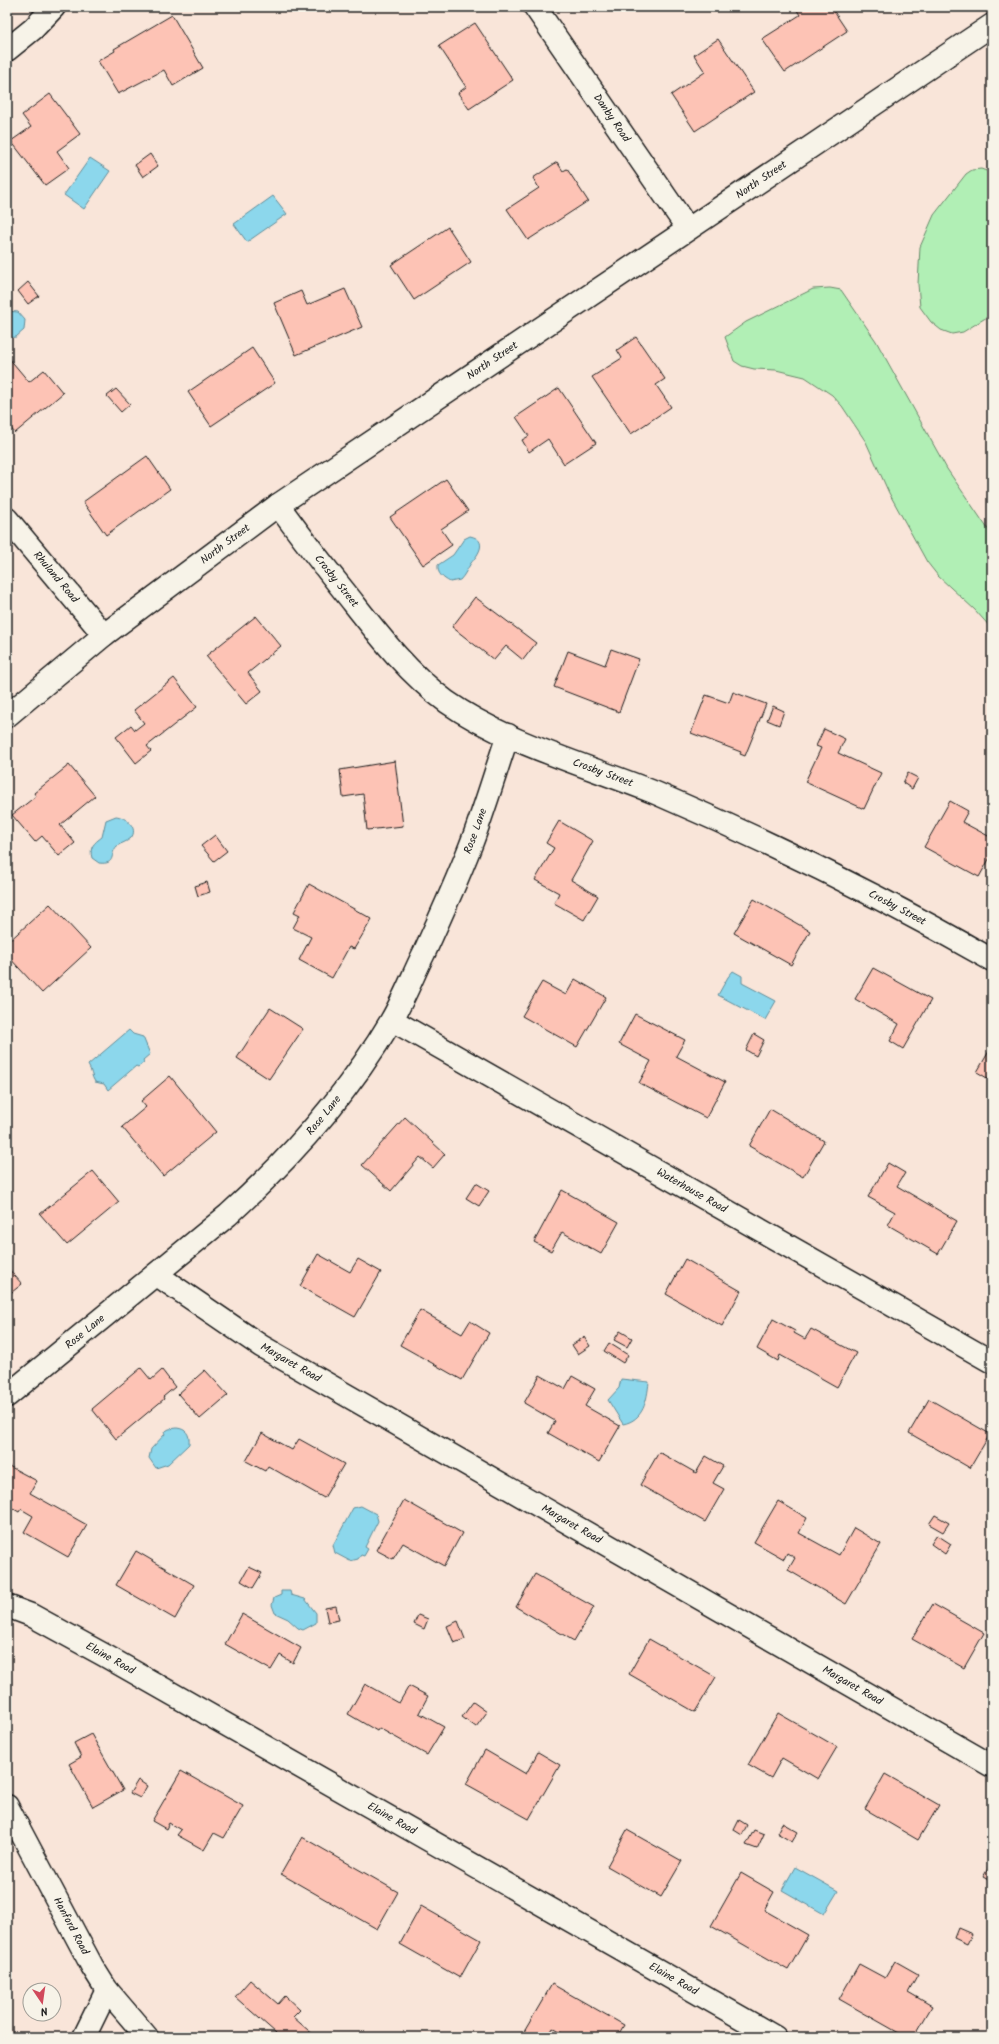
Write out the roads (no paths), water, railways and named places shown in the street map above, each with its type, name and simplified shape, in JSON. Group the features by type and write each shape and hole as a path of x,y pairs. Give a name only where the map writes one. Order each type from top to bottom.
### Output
{"street":[{"path":"7,50 33,29 54,7"},
{"name":"Danby Road","path":"535,7 688,229"},
{"name":"North Street","path":"7,716 104,635 278,505 992,25"},
{"name":"Crosby Street","path":"278,505 405,666 449,703 508,735 629,782 801,858 936,928 992,960"},
{"name":"Rhuland Road","path":"7,519 104,635"},
{"name":"Rose Lane","path":"7,1396 157,1275 234,1210 263,1184 322,1119 367,1058 392,1020 452,892 470,846 508,735"},
{"name":"Waterhouse Road","path":"392,1020 992,1362"},
{"name":"Margaret Road","path":"157,1275 261,1346 992,1766"},
{"name":"Elaine Road","path":"7,1606 31,1615 104,1655 775,2037"},
{"name":"Hanford Road","path":"7,1806 78,1943 108,1990 147,2037"},
{"path":"84,2037 108,1990"}],"water":[{"path":"90,158 110,171 84,209 64,195"},
{"path":"273,196 287,214 247,242 234,224"},
{"path":"7,311 18,312 25,320 24,330 16,337 7,338"},
{"path":"470,536 476,538 481,544 479,552 460,580 450,582 440,573 438,565 453,555 464,539"},
{"path":"116,816 124,818 130,824 133,834 131,838 117,846 110,861 99,863 92,858 92,848 102,837 106,820"},
{"path":"733,971 742,976 742,983 776,1001 765,1020 718,995"},
{"path":"129,1030 133,1034 143,1037 150,1054 143,1060 144,1062 138,1067 136,1066 108,1090 104,1084 95,1082 88,1065"},
{"path":"621,1379 649,1382 647,1396 640,1414 630,1422 623,1424 608,1400 619,1388"},
{"path":"177,1428 187,1433 189,1437 189,1444 168,1464 156,1468 149,1458 151,1449 165,1434 164,1432 169,1429"},
{"path":"361,1506 376,1514 378,1521 365,1547 368,1549 364,1556 361,1555 358,1559 350,1561 335,1553 333,1545 353,1508"},
{"path":"281,1591 290,1591 291,1595 305,1599 316,1613 316,1623 303,1630 298,1628 288,1619 275,1613 272,1605 274,1598 281,1595"},
{"path":"795,1867 838,1891 824,1914 782,1890"}]}
